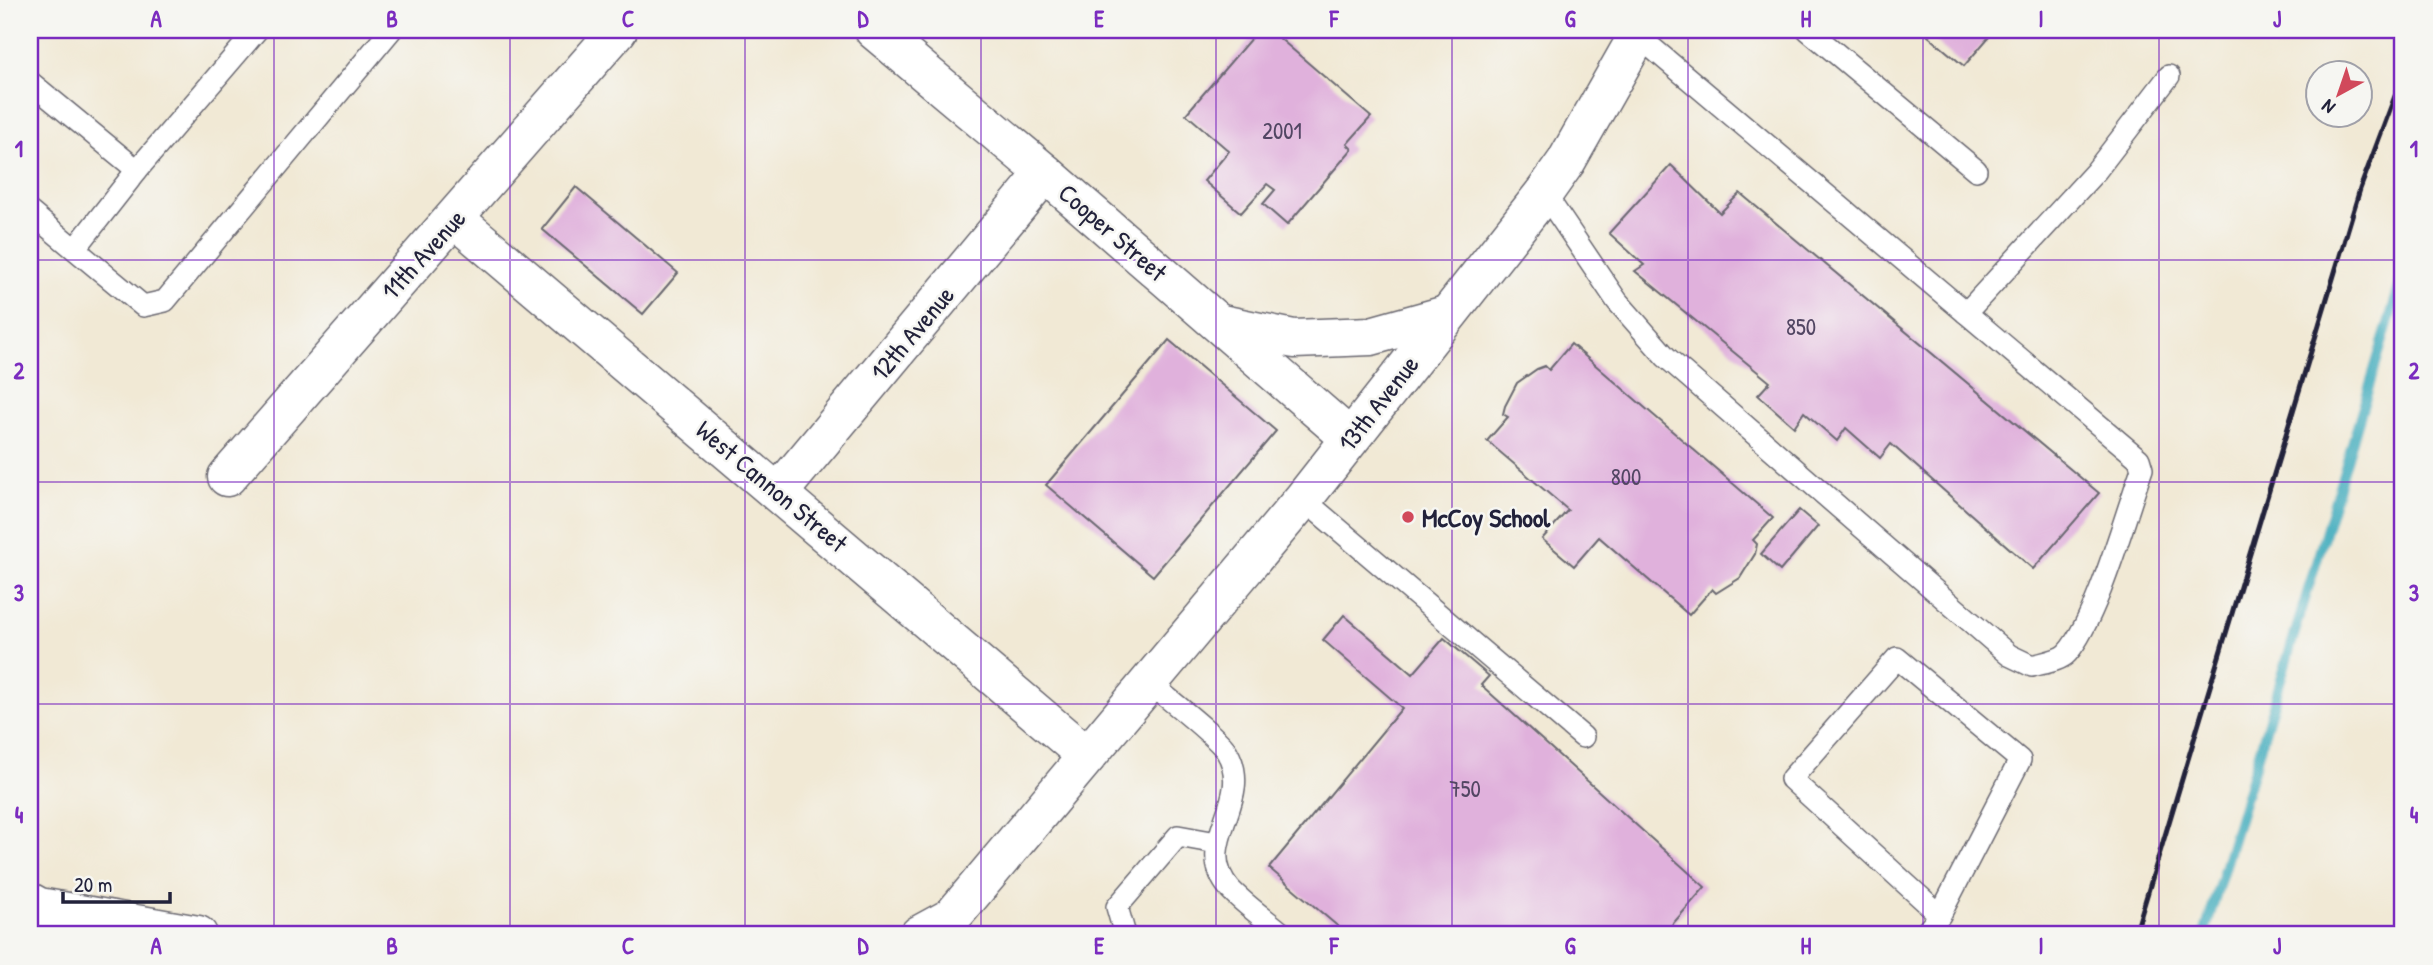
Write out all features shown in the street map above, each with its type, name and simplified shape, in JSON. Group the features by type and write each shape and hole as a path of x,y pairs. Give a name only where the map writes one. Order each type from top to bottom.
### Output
{"street":[{"name":"11th Avenue","path":"227,477 618,30"},
{"name":"Cooper Street","path":"874,30 1045,173 1350,438"},
{"name":"13th Avenue","path":"919,935 952,917 1151,684 1303,499 1544,193 1566,162 1640,33"},
{"name":"12th Avenue","path":"779,492 1045,173"},
{"name":"West Cannon Street","path":"455,219 1087,756"},
{"path":"1217,323 1294,339 1371,336 1446,315"},
{"path":"30,902 39,907 198,935"}],"lane":[{"path":"75,249 137,170 257,30"},
{"path":"30,212 143,306 165,301 391,30"},
{"path":"1808,30 1976,170"},
{"path":"1544,193 1617,301 1667,357 2009,655 2032,666 2065,656 2081,632 2142,469 2139,459 1640,33"},
{"path":"1966,313 2096,172 2169,76"},
{"path":"30,82 137,170"},
{"path":"1303,499 1583,737"},
{"path":"1924,935 1940,915 2020,760 1897,657 1791,779 1940,915"},
{"path":"1151,684 1226,750 1236,774 1236,790 1217,843 1216,862 1229,888 1284,935"},
{"path":"1125,935 1117,907 1178,836 1217,843"}],"building":[{"path":"1258,30 1270,30 1371,117 1347,144 1352,149 1287,225 1263,204 1275,190 1267,184 1241,213 1204,181 1229,151 1186,114"},
{"path":"1921,30 1995,30 1964,66"},
{"path":"1671,165 1720,213 1740,193 2099,493 2033,569 1891,444 1880,458 1846,428 1837,441 1804,412 1794,427 1758,395 1770,382 1635,271 1644,265 1609,233"},
{"path":"576,187 678,273 643,314 542,229"},
{"path":"1169,340 1276,431 1153,576 1046,485"},
{"path":"1571,344 1773,518 1753,540 1757,544 1755,554 1740,578 1716,593 1712,589 1689,615 1599,537 1574,566 1542,539 1568,510 1487,441 1508,417 1503,414 1505,406 1517,383 1537,369 1545,366 1549,370"},
{"path":"1799,510 1818,526 1780,571 1761,554"},
{"path":"1344,615 1413,674 1444,638 1489,676 1481,685 1705,887 1663,935 1348,935 1269,868 1402,708 1323,640"}],"waterway":[{"path":"2204,935 2403,274"}],"railway":[{"path":"2135,935 2360,189 2403,75"}],"place":[{"name":"McCoy School","path":"1408,517"}]}
